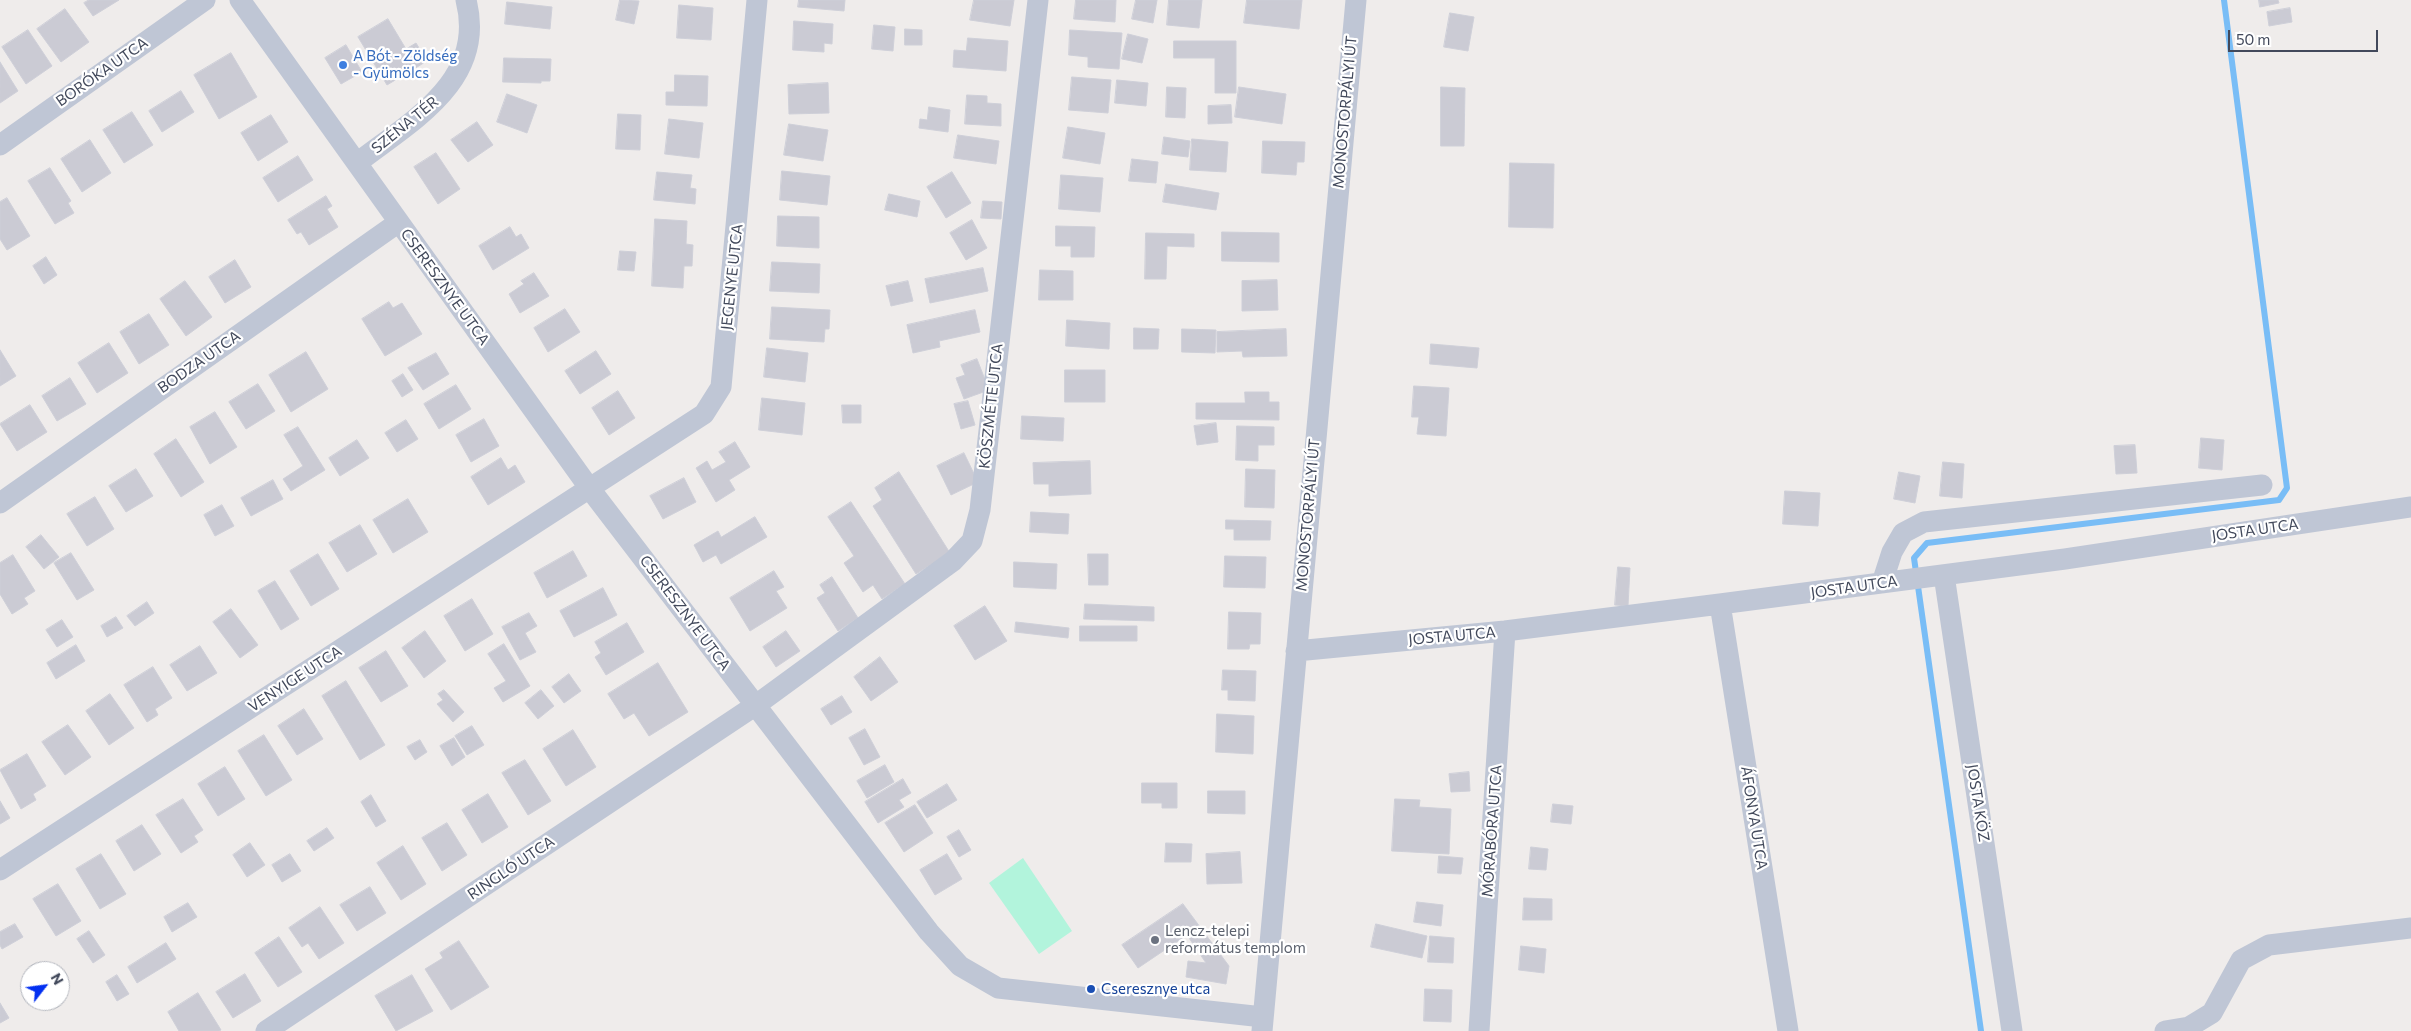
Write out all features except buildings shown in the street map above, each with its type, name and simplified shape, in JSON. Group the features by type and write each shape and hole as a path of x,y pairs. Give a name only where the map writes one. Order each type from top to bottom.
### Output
{"street":[{"name":"BORÓKA UTCA","path":"0,145 205,0"},
{"name":"CSERESZNYE UTCA","path":"240,0 590,489 929,932 960,966 998,988 1263,1024"},
{"name":"SZÉNA TÉR","path":"357,163 438,101 462,67 471,19 466,0"},
{"name":"JEGENYE UTCA","path":"590,489 704,414 721,388 757,0"},
{"name":"KÖSZMÉTE UTCA","path":"756,705 953,561 972,541 980,510 1038,0"},
{"name":"MONOSTORPÁLYI ÚT","path":"1263,1024 1356,0"},
{"name":"BODZA UTCA","path":"0,503 399,222"},
{"path":"1882,583 1892,552 1903,533 1924,522 2262,485"},
{"name":"VENYIGE UTCA","path":"0,870 590,489"},
{"name":"JOSTA UTCA","path":"1296,651 1505,632 1935,576 2411,507"},
{"name":"JOSTA KÖZ","path":"1935,576 2012,1031"},
{"name":"ÁFONYA UTCA","path":"1720,604 1788,1031"},
{"name":"MÓRABÓRA UTCA","path":"1479,1031 1505,632"},
{"name":"RINGLÓ UTCA","path":"266,1031 756,705"},
{"path":"2165,1031 2189,1028 2212,1013 2241,960 2269,946 2411,928"}],"green space":[{"path":"1023,858 1072,931 1039,954 989,883"}],"waterway":[{"path":"1981,1031 1914,558 1927,543 2279,500 2287,488 2224,0"}],"place":[{"name":"A Bót - Zöldség - Gyümölcs","path":"343,65"},
{"name":"Lencz-telepi református templom","path":"1155,940"},
{"name":"Cseresznye utca","path":"1091,989"}]}
